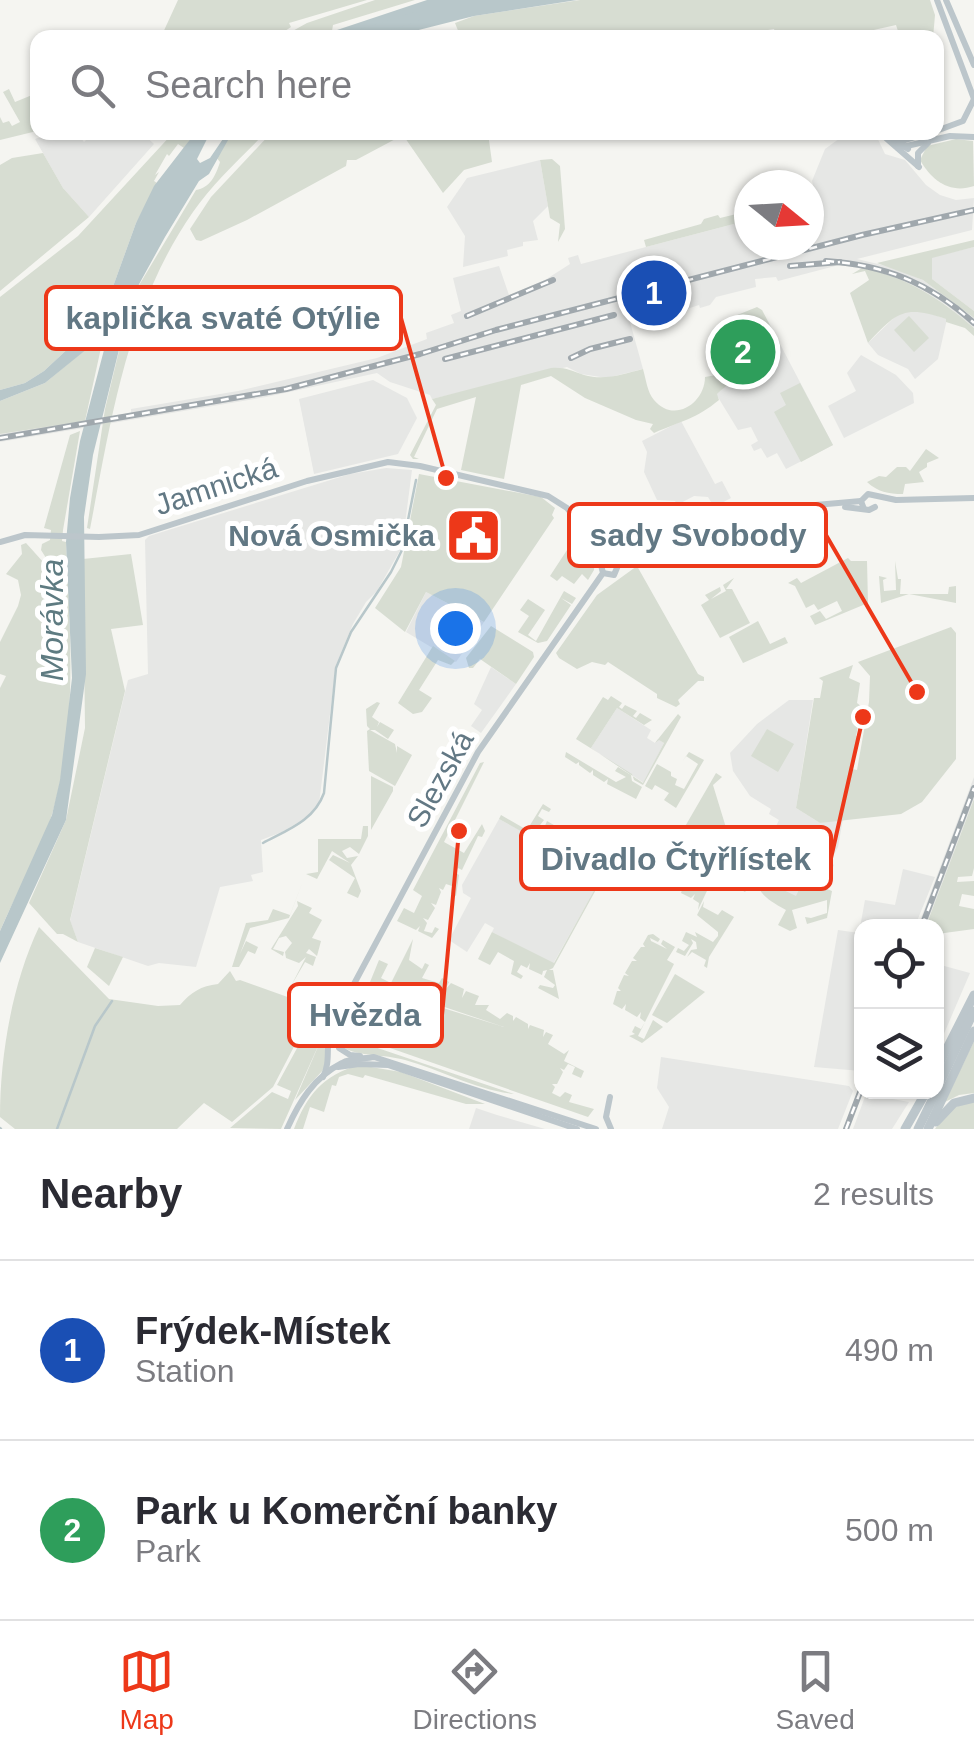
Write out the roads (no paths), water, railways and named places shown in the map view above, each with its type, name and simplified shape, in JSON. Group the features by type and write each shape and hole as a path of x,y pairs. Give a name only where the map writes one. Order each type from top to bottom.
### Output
{"highway":[{"path":"944,1054 974,995"},
{"path":"944,1074 974,1011"},
{"path":"930,1129 974,1032"},
{"path":"930,1129 951,1104 974,1098"},
{"path":"905,1129 922,1099"},
{"path":"918,1129 932,1099"}],"main road":[{"path":"937,0 974,62"},
{"path":"944,130 962,121 974,99 946,0"},
{"path":"950,20 974,86"},
{"path":"944,135 974,137"},
{"path":"892,140 918,167 918,153 929,140"},
{"path":"903,149 911,140"},
{"path":"903,149 923,140"},
{"name":"Jamnická","path":"0,542 25,535 139,535 347,471 373,464 400,463 548,496 567,508 605,558"},
{"path":"896,500 872,510 862,505 865,495 896,500 974,498"},
{"path":"874,496 876,507"},
{"name":"Slezská","path":"603,573 614,575 619,564 713,514 862,505"},
{"path":"605,558 613,557 619,564"},
{"name":"Slezská","path":"603,573 600,565 605,558"},
{"name":"Slezská","path":"337,1019 478,752 603,573"},
{"path":"337,1019 335,1034 339,1048 350,1055 374,1057 596,1129"},
{"path":"324,1076 329,1062 328,1035 337,1019"},
{"path":"336,1068 332,1034 337,1019"},
{"path":"288,1129 298,1103 324,1076 342,1063 374,1057"},
{"path":"329,1062 336,1068"},
{"path":"336,1068 388,1065 576,1129"},
{"path":"610,1097 606,1116 611,1129"}],"waterway":[{"path":"374,30 415,17"},
{"path":"263,843 307,818 324,793 336,668 351,632 402,550 416,480"},
{"path":"57,1129 95,1026 112,1001"}],"railway":[{"path":"0,438 286,389 496,330 862,235 974,210"},
{"path":"826,261 906,278 941,297 974,323"},
{"path":"790,266 840,262"},
{"path":"467,316 553,280"},
{"path":"445,359 614,315"},
{"path":"571,358 630,339"},
{"path":"925,919 974,788"},
{"path":"846,1129 857,1099"}],"place":[{"name":"Frýdek-Místek","path":"654,293"},
{"name":"Park u Komerční banky","path":"743,352"},
{"name":"kaplička svaté Otýlie","path":"446,478"},
{"name":"Nová Osmička","path":"474,535"},
{"name":"sady Svobody","path":"917,692"},
{"name":"Divadlo Čtyřlístek","path":"863,717"},
{"name":"Hvězda","path":"459,831"}],"water label":[{"name":"Morávka","path":"52,620"}]}
